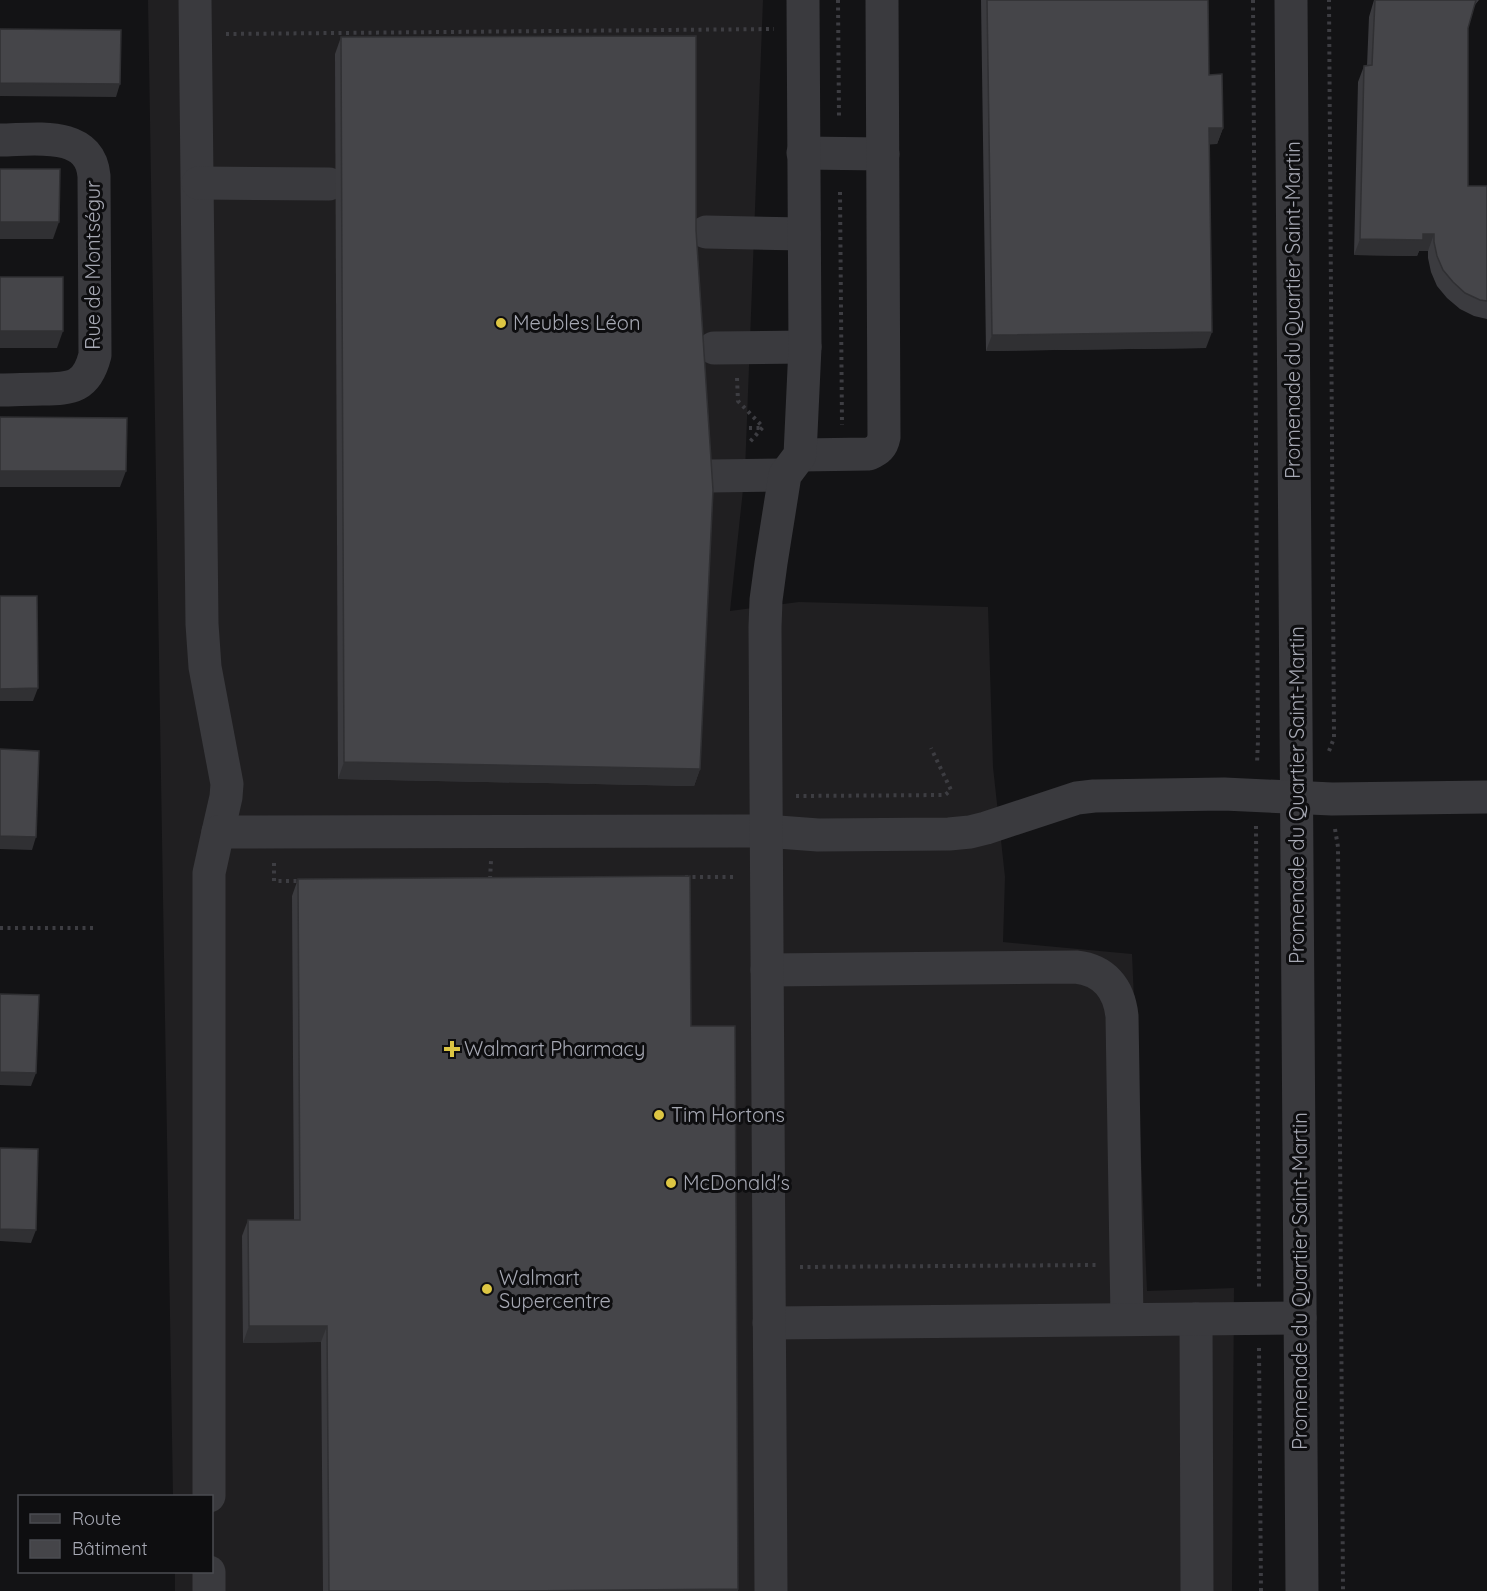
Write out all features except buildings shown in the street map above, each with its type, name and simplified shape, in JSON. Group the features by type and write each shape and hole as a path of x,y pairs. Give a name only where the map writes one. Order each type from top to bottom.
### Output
{"street":[{"path":"195,0 202,624 206,667 227,784 209,873 209,1495"},
{"path":"771,1591 765,831 766,609 771,563 792,465 805,347 803,0"},
{"path":"710,476 868,454 882,446 884,437 882,0"},
{"name":"Promenade du Quartier Saint-Martin","path":"1291,0 1302,1591"},
{"name":"Rue de Montségur","path":"0,140 49,139 70,142 78,146 91,162 94,176 95,355 89,373 77,385 70,388 0,390"},
{"path":"803,153 883,154"},
{"path":"198,183 328,184"},
{"path":"706,232 804,234"},
{"path":"714,348 805,347"},
{"path":"218,832 765,831 818,835 949,834 986,828 1077,798 1094,796 1224,794 1297,798 1487,797"},
{"path":"767,970 1076,967 1093,970 1110,983 1118,997 1122,1016 1127,1319"},
{"path":"769,1323 1300,1318"},
{"path":"1197,1319 1197,1591"},
{"path":"209,1573 209,1591"}],"path":[{"path":"838,0 839,117"},
{"name":"Promenade du Quartier Saint-Martin","path":"1253,0 1257,768"},
{"name":"Promenade du Quartier Saint-Martin","path":"1329,0 1334,738"},
{"path":"226,34 775,29"},
{"path":"840,192 842,424"},
{"path":"737,394 738,401 763,428"},
{"path":"749,428 763,428"},
{"path":"748,444 763,428"},
{"path":"765,797 945,795 951,790 931,748"},
{"name":"Promenade du Quartier Saint-Martin","path":"1335,825 1338,857 1343,1591"},
{"name":"Promenade du Quartier Saint-Martin","path":"1256,835 1259,1294"},
{"path":"275,855 274,881 308,880"},
{"path":"681,877 741,877"},
{"path":"484,879 490,879"},
{"path":"0,928 93,928"},
{"path":"791,1267 1096,1265"},
{"name":"Promenade du Quartier Saint-Martin","path":"1259,1344 1261,1591"}],"shaded area":[{"path":"148,0 763,0 745,471 730,611 799,602 988,607 993,767 1005,877 1003,942 1132,954 1147,1291 1234,1288 1232,1591 175,1591 175,1573 213,1573 213,1495 173,1495"}],"place":[{"name":"Meubles Léon","path":"501,323"},
{"name":"Walmart Pharmacy","path":"452,1049"},
{"name":"Tim Hortons","path":"659,1115"},
{"name":"McDonald's","path":"671,1183"},
{"name":"Walmart Supercentre","path":"487,1289"}]}
